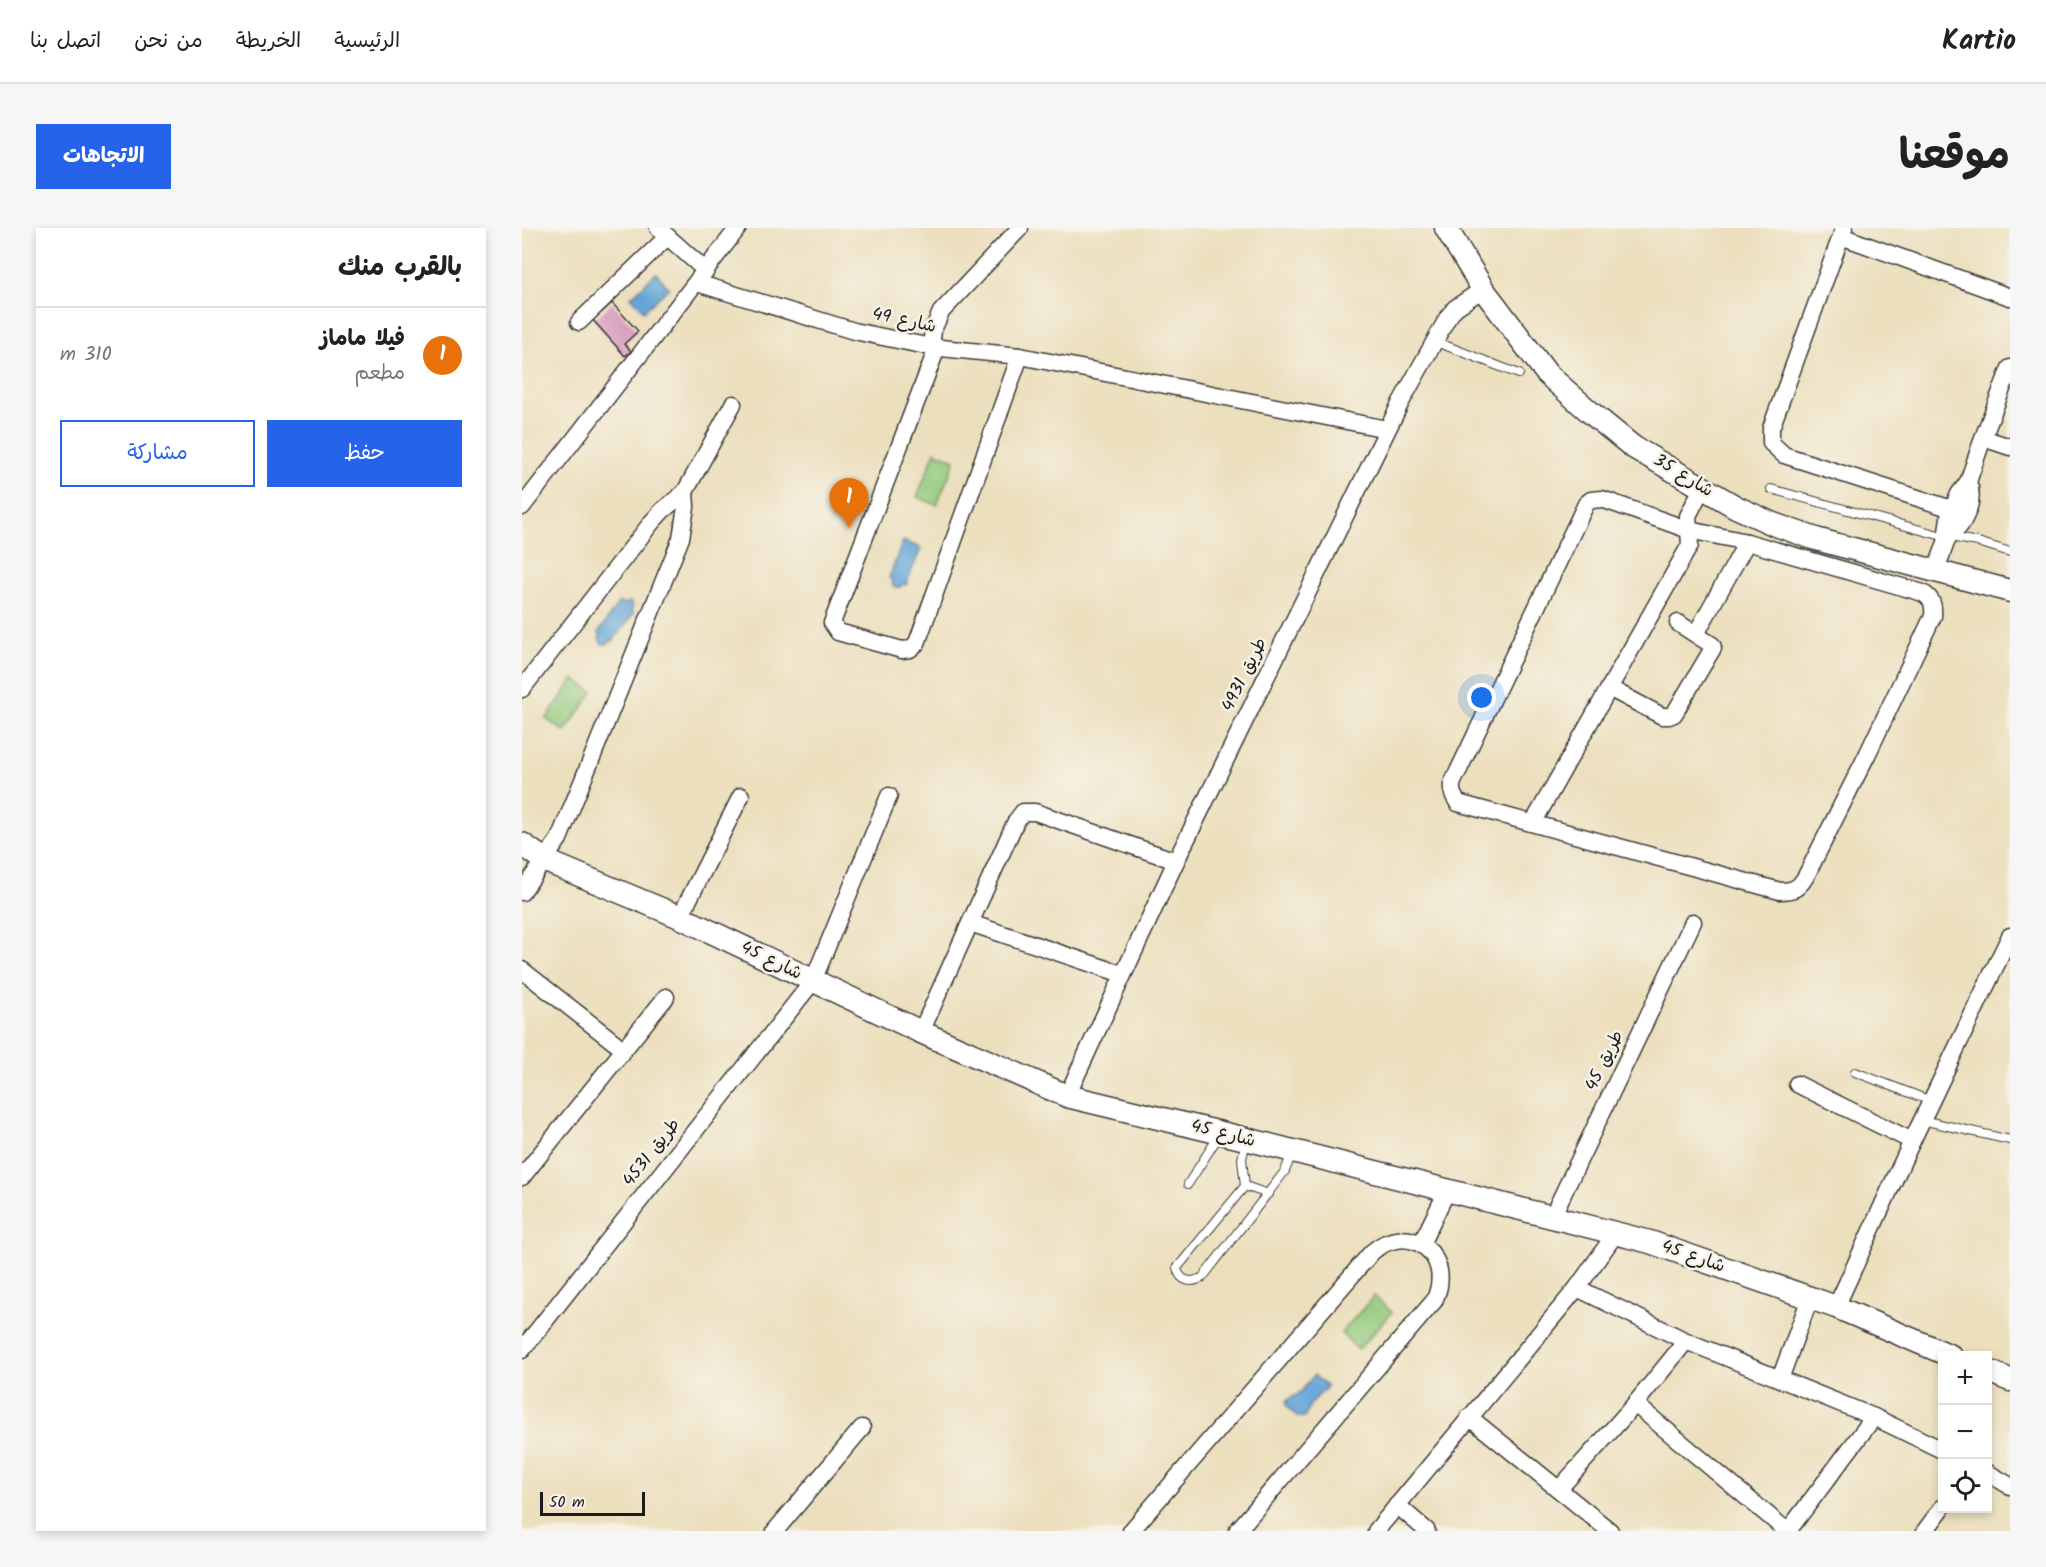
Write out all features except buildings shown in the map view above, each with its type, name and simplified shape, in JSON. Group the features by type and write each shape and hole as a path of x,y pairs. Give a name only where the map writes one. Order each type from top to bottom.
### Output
{"street":[{"path":"525,497 702,277 738,228"},
{"path":"1020,228 941,312 933,330 934,348 832,623 838,632 902,650 910,649 917,643 1020,356"},
{"name":"شارع 35","path":"1446,228 1483,289 1547,374 1633,447 1736,507 1773,524 1816,539 2010,591"},
{"path":"579,322 662,232 702,277"},
{"path":"1953,509 1784,455 1772,443 1771,428 1843,232 2010,297"},
{"name":"شارع 49","path":"702,277 843,328 934,348 1020,356 1388,429"},
{"name":"طريق 4931","path":"1067,1096 1176,861 1433,341 1455,309 1483,289"},
{"path":"1936,570 1948,537 1947,528 1953,509 1961,489 1968,482 2010,368"},
{"path":"522,689 651,522 685,492 733,404"},
{"path":"1983,438 2010,447"},
{"path":"1948,537 1957,531 1963,522 1971,496 1968,482"},
{"path":"1533,824 1690,545 1688,516 1702,488"},
{"path":"522,892 546,861 559,839 681,538 686,507 685,492"},
{"path":"1602,499 1689,530 1747,542 1923,593 1930,598 1934,606 1933,616 1872,744 1801,885 1793,891 1780,891 1458,803 1451,791 1452,784 1586,504 1591,500 1602,499"},
{"path":"1696,634 1747,542"},
{"path":"1609,688 1662,716 1674,714 1713,648 1712,645 1678,623"},
{"path":"680,917 741,796"},
{"name":"طريق 4531","path":"522,1350 813,981 889,796"},
{"path":"921,1032 1016,821 1023,812 1035,812 1176,861"},
{"name":"شارع 45","path":"522,844 546,861 680,917 921,1032 1067,1096 1246,1139 1667,1247 1836,1307 1939,1351"},
{"name":"طريق 45","path":"1552,1217 1692,922"},
{"path":"970,923 1122,974"},
{"path":"1836,1307 2010,936"},
{"path":"522,970 623,1049"},
{"path":"522,1177 666,997"},
{"path":"1797,1084 1912,1141"},
{"path":"1421,1244 1447,1191"},
{"path":"1376,1531 1577,1288 1616,1233"},
{"path":"1136,1529 1372,1252 1389,1240 1411,1240 1421,1244 1436,1259 1440,1270 1438,1291 1434,1300 1237,1531"},
{"path":"1577,1288 1686,1341 1874,1417 1938,1448"},
{"path":"1780,1379 1809,1298"},
{"path":"1559,1489 1635,1404 1686,1341"},
{"path":"1992,1373 2010,1380"},
{"path":"1635,1404 1787,1531 1874,1417"},
{"path":"1469,1417 1610,1531"},
{"path":"775,1531 862,1428"},
{"path":"1992,1475 2010,1486"},
{"path":"1397,1505 1426,1531"},
{"path":"1925,1531 1938,1513"}],"lane":[{"path":"1433,341 1519,374"},
{"path":"1771,489 2010,552"},
{"path":"1855,1072 1931,1101"},
{"path":"1922,1120 2010,1140"},
{"path":"1188,1184 1220,1133"},
{"path":"1246,1139 1242,1160 1245,1186 1177,1268 1178,1274 1184,1279 1197,1281 1203,1277 1285,1171 1292,1152"},
{"path":"1245,1186 1268,1194"}],"green space":[{"path":"935,451 955,460 937,505 917,497"},
{"path":"574,679 593,692 565,732 546,719"},
{"path":"1374,1296 1392,1312 1358,1350 1341,1333"}],"water":[{"path":"656,273 669,288 644,311 631,297"},
{"path":"903,541 921,548 906,585 895,588 892,584 893,580 889,578"},
{"path":"619,602 622,604 631,602 633,607 631,610 634,613 613,641 602,644 599,639 601,635 598,633"},
{"path":"1314,1375 1327,1387 1310,1404 1305,1417 1297,1417 1287,1407 1286,1401 1300,1393"}],"place":[{"name":"فيلا ماماز","path":"849,528"}]}
